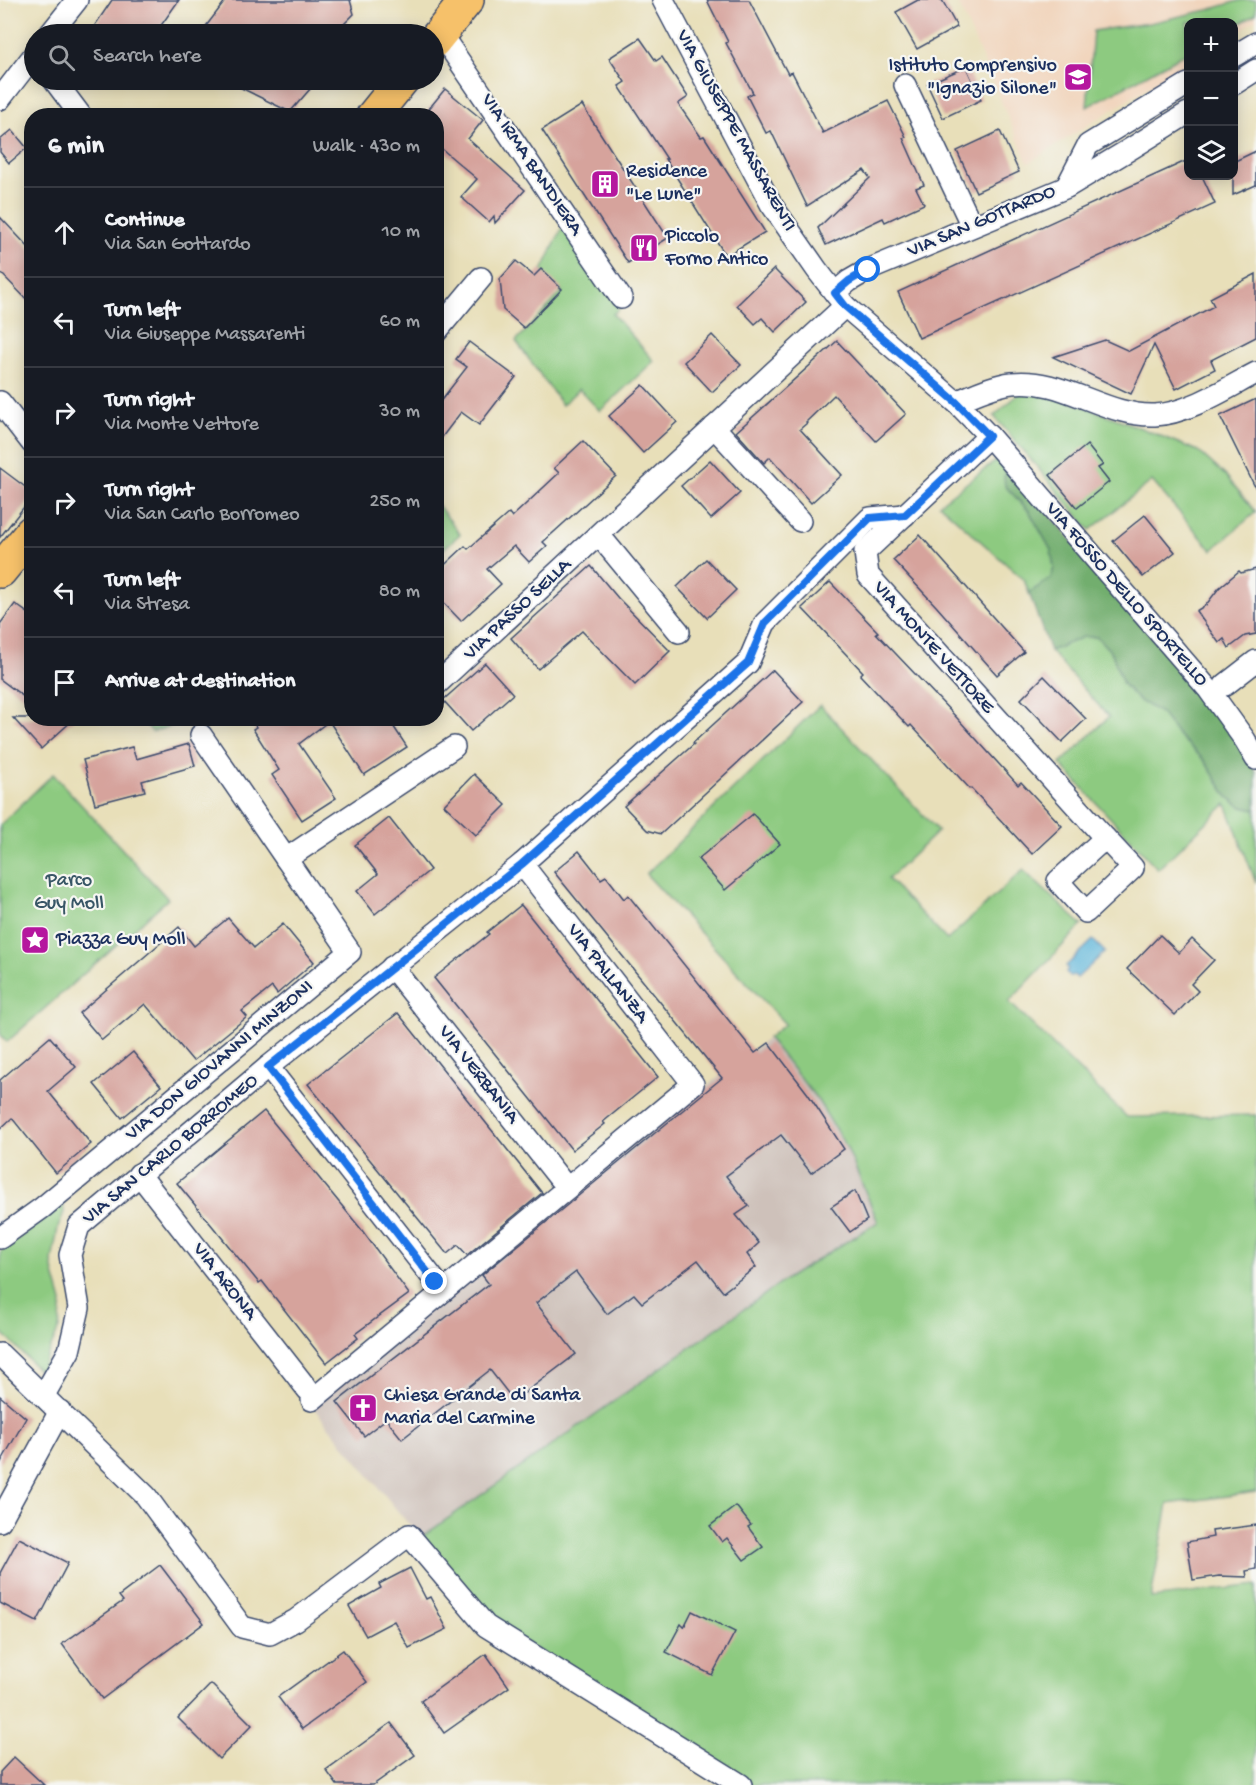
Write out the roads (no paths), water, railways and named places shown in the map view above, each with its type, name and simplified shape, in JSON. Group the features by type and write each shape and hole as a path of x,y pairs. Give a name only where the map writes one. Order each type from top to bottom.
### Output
{"main road":[{"path":"444,28 467,0"},
{"path":"379,108 394,90"},
{"path":"0,571 24,542"}],"street":[{"path":"58,24 77,0"},
{"name":"VIA GIUSEPPE MASSARENTI","path":"663,0 771,204 796,242 840,300 956,402 989,436"},
{"path":"1238,53 1256,42"},
{"name":"VIA IRMA BANDIERA","path":"444,47 621,298"},
{"path":"0,99 24,68"},
{"path":"1238,81 1256,70"},
{"path":"905,85 972,226"},
{"name":"VIA SAN GOTTARDO","path":"1067,187 1088,145 1184,86"},
{"path":"62,90 75,108"},
{"name":"VIA SAN GOTTARDO","path":"840,300 849,281 868,270 1067,187 1184,116"},
{"path":"444,322 481,278"},
{"name":"VIA PASSO SELLA","path":"444,678 714,427 840,300"},
{"path":"956,402 1003,384 1031,383 1050,386 1128,413 1167,414 1188,408 1256,373"},
{"path":"0,402 24,433"},
{"path":"714,427 800,521"},
{"name":"VIA MONTE VETTORE","path":"989,436 865,552 868,575 1105,838"},
{"name":"VIA FOSSO DELLO SPORTELLO","path":"989,436 1209,690 1256,759"},
{"name":"VIA SAN CARLO BORROMEO","path":"44,1395 69,1351 79,1308 69,1255 80,1226 268,1067 522,864 748,663 765,623 870,518 905,515"},
{"path":"598,535 679,632"},
{"path":"1225,685 1256,661"},
{"name":"VIA DON GIOVANNI MINZONI","path":"0,1238 42,1208 350,952 201,735"},
{"path":"286,859 454,747"},
{"name":"VIA PALLANZA","path":"522,864 688,1088 565,1186"},
{"name":"VIA VERBANIA","path":"392,967 565,1186"},
{"path":"268,1067 441,1290 565,1186"},
{"name":"VIA ARONA","path":"139,1174 310,1395 441,1290"},
{"path":"0,1354 146,1496 242,1627 270,1634 296,1620 409,1535 486,1626 741,1785"},
{"path":"0,1521 60,1411"}],"water":[{"path":"1093,940 1105,952 1077,978 1074,975 1070,976 1066,972 1068,968 1066,966"}],"place":[{"name":"Istituto Comprensivo \"Ignazio Silone\"","path":"1078,77"},
{"name":"Residence \"Le Lune\"","path":"605,184"},
{"name":"Piccolo Forno Antico","path":"644,248"},
{"name":"Piazza Guy Moll","path":"35,940"},
{"name":"Chiesa Grande di Santa Maria del Carmine","path":"363,1408"}],"park label":[{"name":"Parco Guy Moll","path":"69,892"}]}
